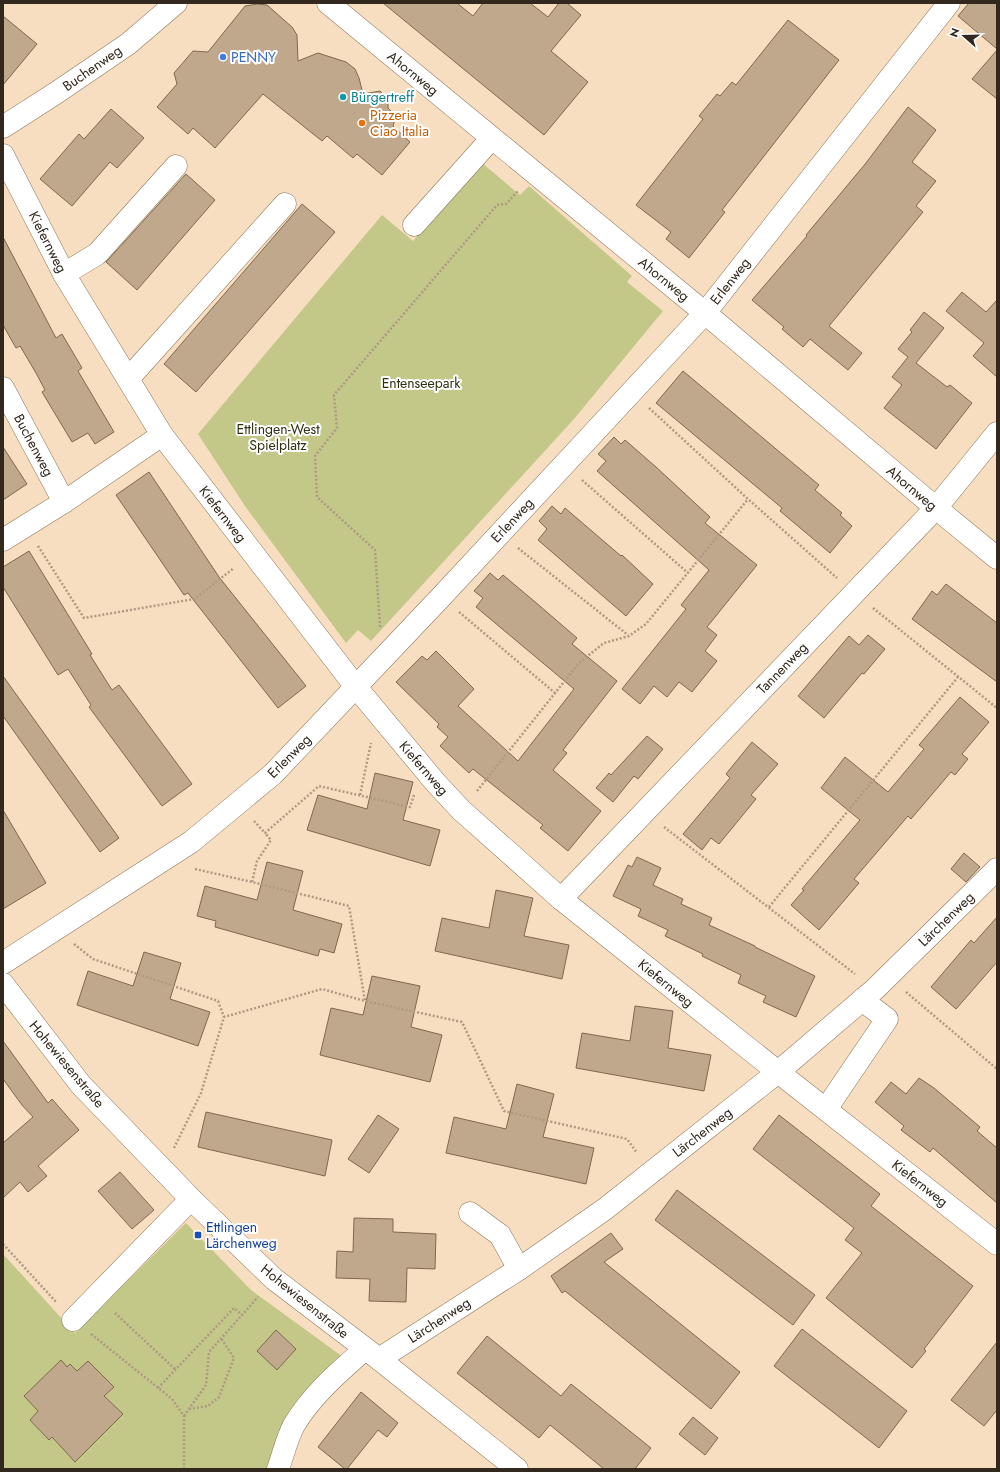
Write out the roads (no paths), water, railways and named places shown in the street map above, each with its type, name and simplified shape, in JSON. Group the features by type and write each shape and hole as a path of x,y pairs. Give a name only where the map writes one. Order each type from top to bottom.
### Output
{"street":[{"name":"Buchenweg","path":"3,127 128,44 176,3"},
{"name":"Ahornweg","path":"328,3 706,313 997,558"},
{"name":"Erlenweg","path":"3,963 192,842 273,774 356,688 706,313 949,3"},
{"path":"414,225 492,138"},
{"name":"Kiefernweg","path":"3,155 64,274 162,435 356,688 424,769 461,810 561,899 997,1244"},
{"path":"64,274 97,254 176,166"},
{"path":"128,379 285,204"},
{"name":"Buchenweg","path":"3,388 64,502"},
{"name":"Tannenweg","path":"561,899 936,508 997,433"},
{"path":"3,540 64,502 162,435"},
{"name":"Lärchenweg","path":"278,1469 293,1426 311,1401 332,1377 519,1269 605,1209 778,1072 875,988 997,869"},
{"name":"Hohewiesenstraße","path":"3,984 81,1085 191,1199 274,1279 372,1354 517,1469"},
{"path":"826,1109 887,1019 875,988"},
{"path":"73,1320 191,1199"},
{"path":"470,1213 500,1235 519,1269"}],"place":[{"name":"PENNY","path":"223,57"},
{"name":"Bürgertreff","path":"343,97"},
{"name":"Pizzeria Ciao Italia","path":"362,123"},
{"name":"Ettlingen Lärchenweg","path":"198,1235"}],"park label":[{"name":"Entenseepark","path":"421,383"},
{"name":"Ettlingen-West Spielplatz","path":"278,438"}]}
